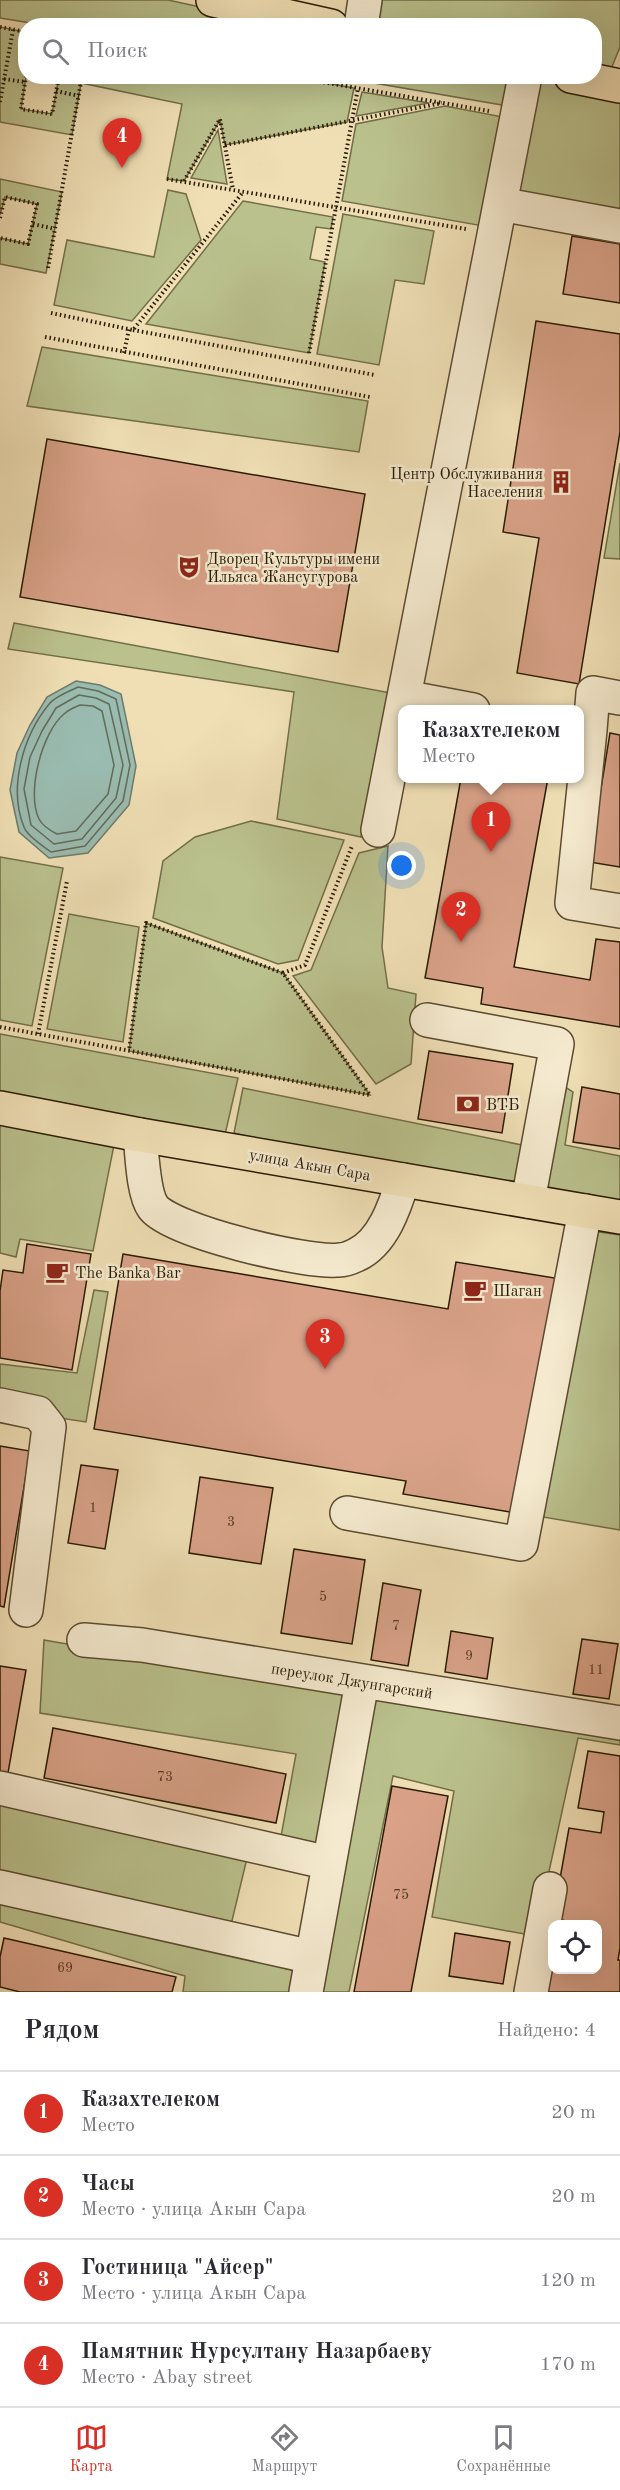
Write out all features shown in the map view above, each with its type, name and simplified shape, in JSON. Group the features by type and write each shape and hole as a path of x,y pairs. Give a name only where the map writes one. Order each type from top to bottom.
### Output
{"main road":[{"path":"213,0 295,18"},
{"path":"602,83 620,87"},
{"name":"улица Акын Сара","path":"0,1108 140,1135 620,1217"}],"street":[{"path":"362,18 365,0"},
{"path":"402,705 523,84"},
{"path":"500,204 620,226"},
{"path":"585,729 593,693 620,698"},
{"path":"404,698 444,705"},
{"path":"365,838 398,720"},
{"path":"581,783 572,903 620,911"},
{"path":"427,1020 557,1044 528,1201"},
{"path":"140,1135 145,1183 153,1207 171,1219 231,1242 291,1256 338,1261 358,1255 379,1235 392,1213 403,1180"},
{"path":"347,1513 521,1544 585,1211"},
{"path":"0,1405 38,1413 49,1427 26,1610"},
{"name":"переулок Джунгарский","path":"84,1640 142,1645 620,1723"},
{"path":"306,1992 362,1682"},
{"path":"0,1788 329,1863"},
{"path":"0,1887 312,1957"},
{"path":"531,1992 550,1889"}],"path":[{"path":"0,27 18,31"},
{"path":"0,102 13,30"},
{"path":"4,79 18,81"},
{"path":"25,84 21,109 52,114 57,84"},
{"path":"48,268 81,84"},
{"path":"335,84 497,112"},
{"path":"309,353 358,88"},
{"path":"56,91 79,96"},
{"path":"225,145 443,103"},
{"path":"184,181 220,119 233,190"},
{"path":"167,178 475,230"},
{"path":"124,353 131,330 244,191"},
{"path":"0,218 5,197 37,204 28,244 0,238"},
{"path":"33,224 55,228"},
{"path":"51,314 375,375"},
{"path":"45,337 370,397"},
{"path":"283,973 305,965 365,838"},
{"path":"38,1034 67,881"},
{"path":"0,1027 129,1051 370,1095 283,973 146,923 129,1051"}],"green space":[{"path":"0,0 168,0 252,18 18,18 18,21 0,18"},
{"path":"377,0 620,0 620,47 609,74 602,72 602,18 375,18"},
{"path":"0,27 18,31 18,84 25,84 21,109 52,114 58,84 81,84 72,135 0,122"},
{"path":"86,84 332,84 354,88 347,122 225,145 220,120 184,181 167,179 182,104"},
{"path":"380,84 509,84 508,106"},
{"path":"532,84 569,84 620,94 620,212 509,191"},
{"path":"362,92 429,103 356,116"},
{"path":"445,106 503,117 483,226 342,201 356,124"},
{"path":"218,130 227,184 191,178"},
{"path":"0,179 62,192 46,273 0,264 0,238 28,244 37,204 5,197 0,215"},
{"path":"168,190 186,194 201,240 132,321 54,305 67,240 154,257"},
{"path":"243,201 333,217 331,229 316,227 310,259 325,262 309,353 146,324"},
{"path":"343,214 434,231 424,284 395,280 379,365 317,354"},
{"path":"42,347 368,401 359,452 27,406"},
{"path":"620,463 620,559 604,558"},
{"path":"14,623 391,693 361,837 277,819 294,692 8,649"},
{"path":"251,821 344,840 298,960 278,964 153,918 163,861 195,837"},
{"path":"388,846 382,947 388,988 416,994 411,1064 376,1084 293,976 311,970 359,853"},
{"path":"0,857 63,868 32,1026 0,1020"},
{"path":"69,914 139,927 123,1042 47,1029"},
{"path":"146,923 283,973 370,1095 129,1051"},
{"path":"0,1034 238,1078 224,1139 0,1100"},
{"path":"559,1083 573,1092 565,1145 620,1156 620,1205 536,1190"},
{"path":"243,1088 527,1146 515,1199 234,1133"},
{"path":"0,1118 116,1135 93,1251 20,1239 16,1257 0,1253"},
{"path":"592,1231 620,1235 620,1530 537,1516"},
{"path":"94,1290 108,1292 86,1422 0,1409 0,1364 77,1373"},
{"path":"44,1640 346,1692 319,1850 280,1842 296,1754 40,1713"},
{"path":"370,1688 620,1727 620,1745 578,1738 535,1936 432,1917 454,1791 393,1776 349,1992 315,1992"},
{"path":"0,1788 249,1850 230,1929 0,1885"},
{"path":"0,1889 302,1973 298,1992 183,1992 185,1976 0,1922"}],"water":[{"path":"76,681 100,685 121,694 136,766 129,805 88,853 49,858 19,832 10,790 17,753 30,725 47,697"}],"building":[{"path":"572,236 620,244 620,303 563,294"},
{"name":"Центр Обслуживания Населения","path":"536,321 620,334 620,432 579,684 517,673 539,538 503,532"},
{"name":"Дворец Культуры имени Ильяса Жансугурова","path":"47,439 365,494 338,652 20,597"},
{"path":"610,733 620,735 620,867 589,862"},
{"path":"460,783 547,783 514,967 590,980 596,939 620,942 620,1027 481,1004 483,988 425,978"},
{"path":"429,1051 513,1064 502,1133 418,1119"},
{"path":"582,1087 620,1094 620,1149 573,1142"},
{"path":"27,1244 91,1254 72,1370 0,1358 0,1291 3,1270 23,1273"},
{"path":"123,1254 448,1309 456,1262 561,1279 522,1514 403,1494 406,1481 94,1429"},
{"path":"0,1446 30,1451 4,1607 0,1606"},
{"path":"81,1465 118,1470 105,1549 68,1543"},
{"path":"200,1477 273,1488 261,1564 189,1553"},
{"path":"294,1549 365,1560 352,1644 281,1633"},
{"path":"383,1583 421,1590 408,1666 371,1660"},
{"path":"451,1631 493,1638 487,1679 445,1672"},
{"path":"582,1639 618,1644 609,1699 573,1694"},
{"path":"0,1666 26,1670 8,1773 0,1772"},
{"path":"53,1728 286,1774 276,1823 44,1778"},
{"path":"588,1751 620,1756 620,1948 618,1960 620,1960 620,1992 539,1992 548,1961 548,1974 602,1974 602,1920 553,1918 569,1828 601,1833 604,1812 578,1808"},
{"path":"392,1786 448,1796 411,1992 354,1992"},
{"path":"455,1933 510,1942 503,1984 449,1976"},
{"path":"4,1938 176,1977 172,1992 20,1992 0,1987 0,1957"}],"place":[{"name":"Памятник Нурсултану Назарбаеву","path":"122,168"},
{"name":"Центр Обслуживания Населения","path":"561,482"},
{"name":"Дворец Культуры имени Ильяса Жансугурова","path":"189,567"},
{"name":"Казахтелеком","path":"491,852"},
{"name":"Часы","path":"461,942"},
{"name":"ВТБ","path":"468,1104"},
{"name":"The Banka Bar","path":"57,1272"},
{"name":"Шаган","path":"475,1290"},
{"name":"Гостиница \"Айсер\"","path":"325,1369"}]}
